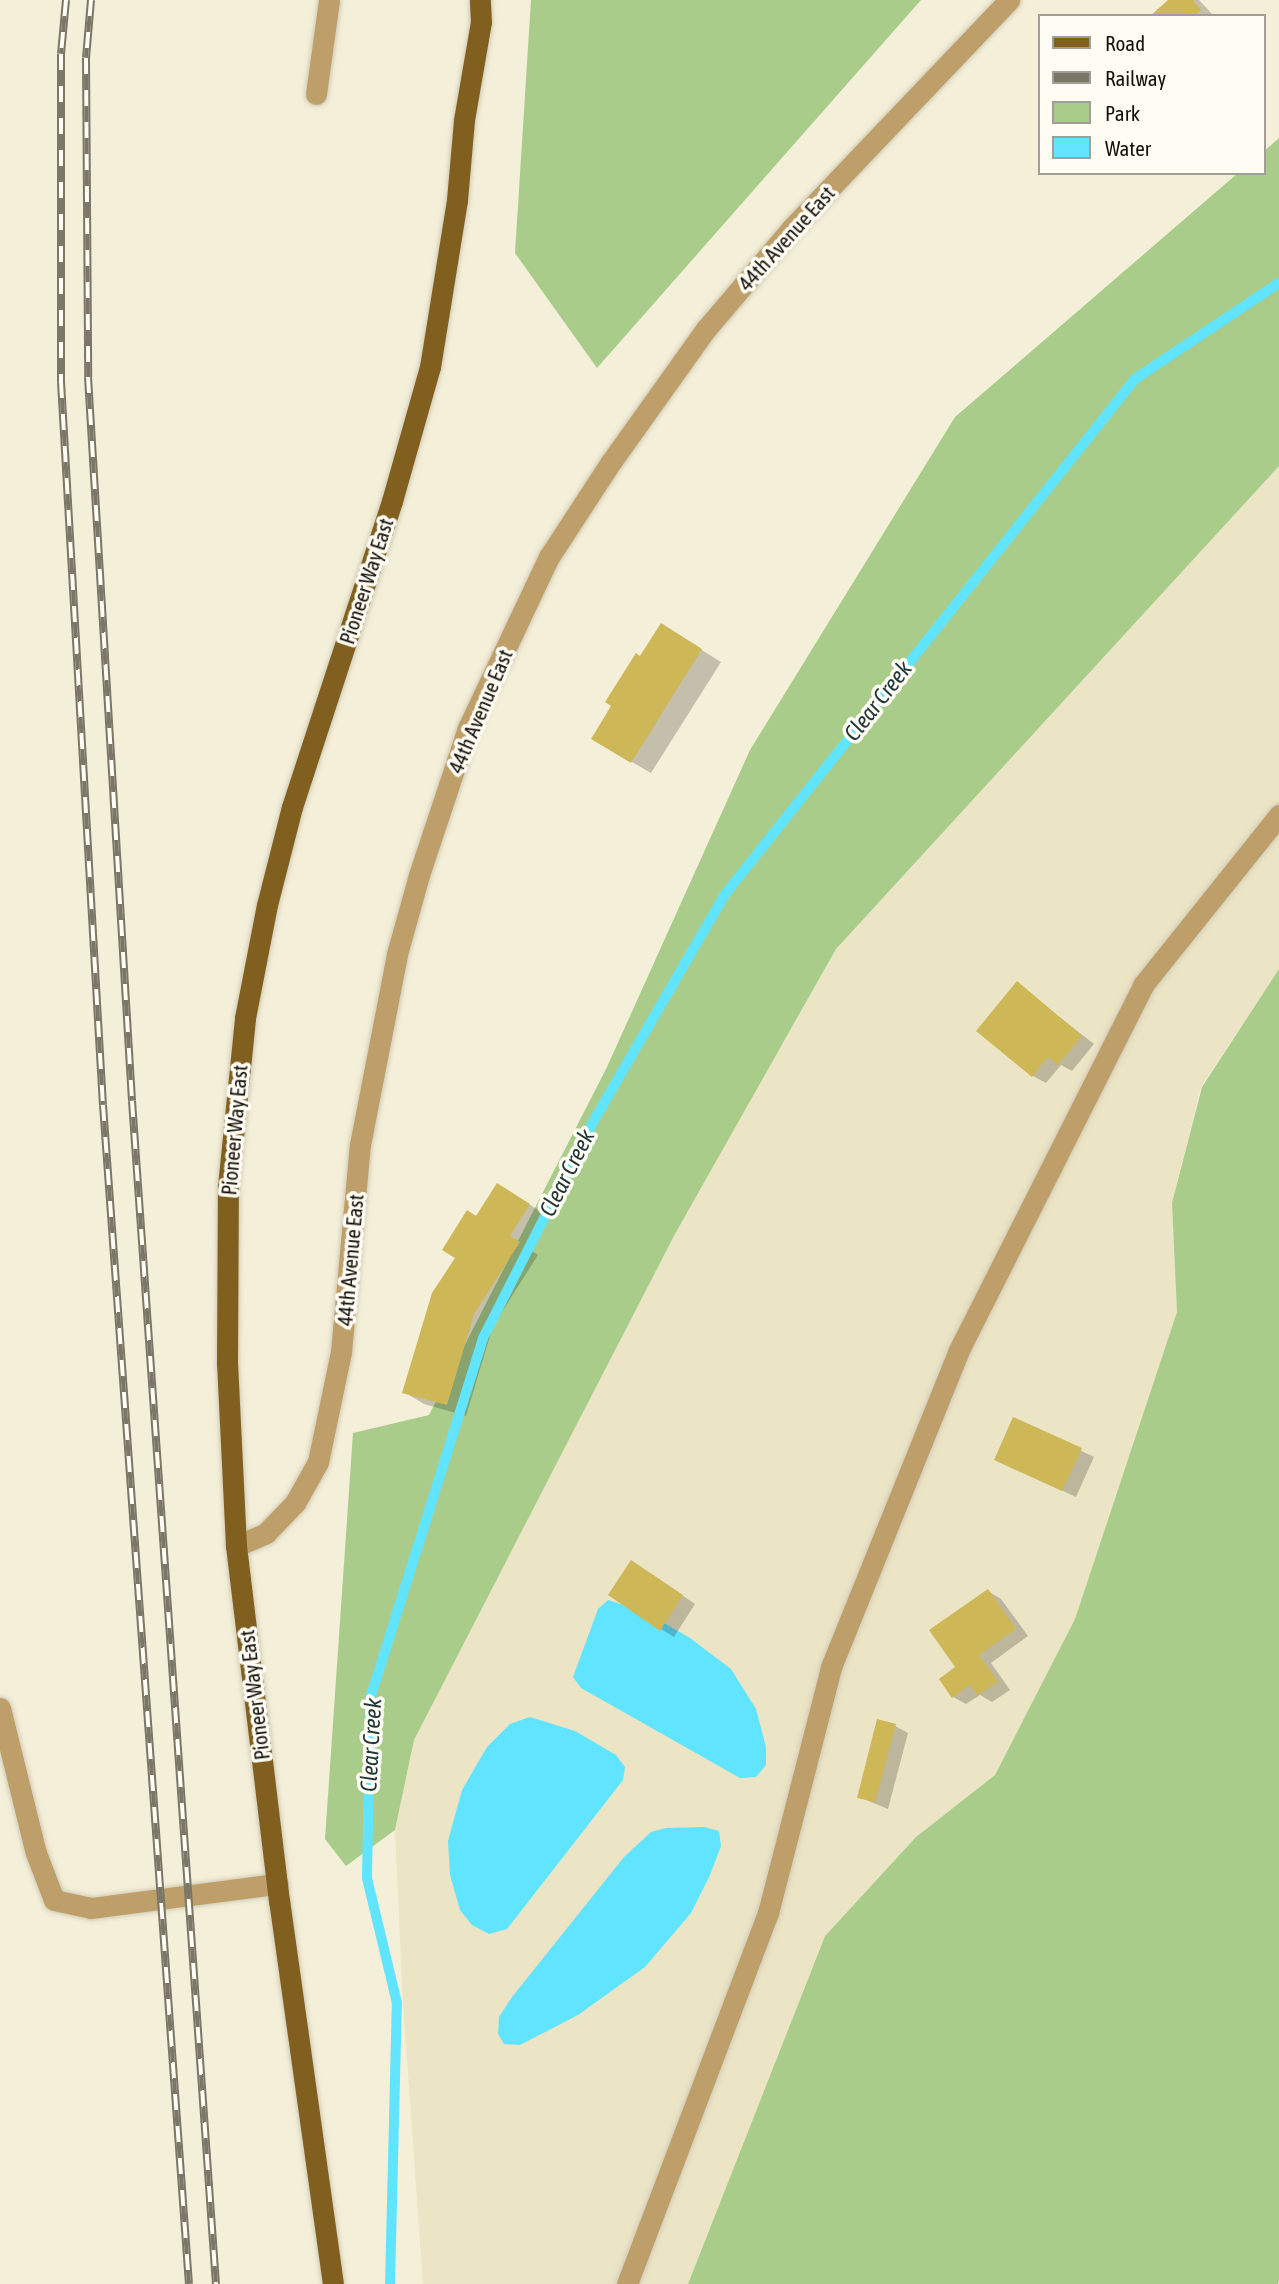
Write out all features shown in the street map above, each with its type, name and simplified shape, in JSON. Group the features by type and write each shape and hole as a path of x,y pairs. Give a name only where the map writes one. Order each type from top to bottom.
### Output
{"main road":[{"name":"Pioneer Way East","path":"334,2284 277,1884 236,1545 227,1364 228,1186 245,1018 267,905 292,807 392,501 430,367 457,200 464,120 481,22 480,0"}],"street":[{"path":"316,94 329,0"},
{"name":"44th Avenue East","path":"236,1545 266,1533 295,1503 318,1462 341,1352 360,1145 397,954 419,875 468,729 549,557 611,462 706,329 792,228 1009,0"},
{"path":"627,2284 768,1913 831,1667 958,1352 1143,985 1279,815"},
{"path":"0,1708 36,1853 54,1900 91,1908 277,1884"}],"shaded area":[{"path":"1279,466 1279,969 1201,1087 1172,1203 1177,1312 1075,1619 995,1775 916,1837 825,1936 688,2284 423,2284 403,2003 395,1830 414,1740 675,1234 836,949"}],"green space":[{"path":"531,0 921,0 597,368 515,253"},
{"path":"1279,138 1279,466 836,949 675,1234 414,1740 395,1830 346,1866 325,1839 353,1433 429,1415 607,1067 750,750 955,417 1236,175 1265,175 1265,150"},
{"path":"1279,969 1278,2284 688,2284 825,1936 916,1837 995,1775 1075,1619 1177,1312 1172,1203 1202,1087"}],"water":[{"path":"608,1600 643,1611 690,1638 731,1669 756,1709 766,1747 766,1765 756,1777 740,1778 581,1688 573,1677 598,1609"},
{"path":"530,1717 575,1731 616,1755 625,1767 623,1780 507,1929 489,1934 472,1925 460,1910 450,1875 448,1841 462,1790 487,1747 510,1724"},
{"path":"704,1827 719,1831 721,1846 710,1875 691,1913 645,1967 578,2015 520,2045 504,2044 498,2034 499,2017 624,1857 651,1832 666,1828"}],"building":[{"path":"1168,0 1193,0 1201,10 1197,14 1152,14"},
{"path":"661,623 702,649 631,763 591,739 611,706 605,702 636,653 640,656"},
{"path":"1017,981 1082,1036 1058,1065 1048,1057 1032,1077 976,1031"},
{"path":"497,1183 530,1204 510,1236 520,1242 474,1314 447,1405 402,1393 432,1293 455,1258 442,1250 467,1210 476,1216"},
{"path":"1013,1417 1082,1448 1062,1491 994,1460"},
{"path":"631,1560 683,1595 660,1631 608,1595"},
{"path":"988,1589 1016,1629 979,1655 998,1682 978,1695 970,1685 952,1698 939,1679 955,1667 929,1630"},
{"path":"877,1719 896,1724 875,1802 857,1798"}],"waterway":[{"name":"Clear Creek","path":"390,2284 397,2003 367,1878 370,1699 483,1338 593,1122 726,893 1135,379 1279,283"}],"railway":[{"path":"66,0 61,54 61,382 103,1105 189,2284"},
{"path":"91,0 86,58 88,377 132,1101 216,2284"}]}
